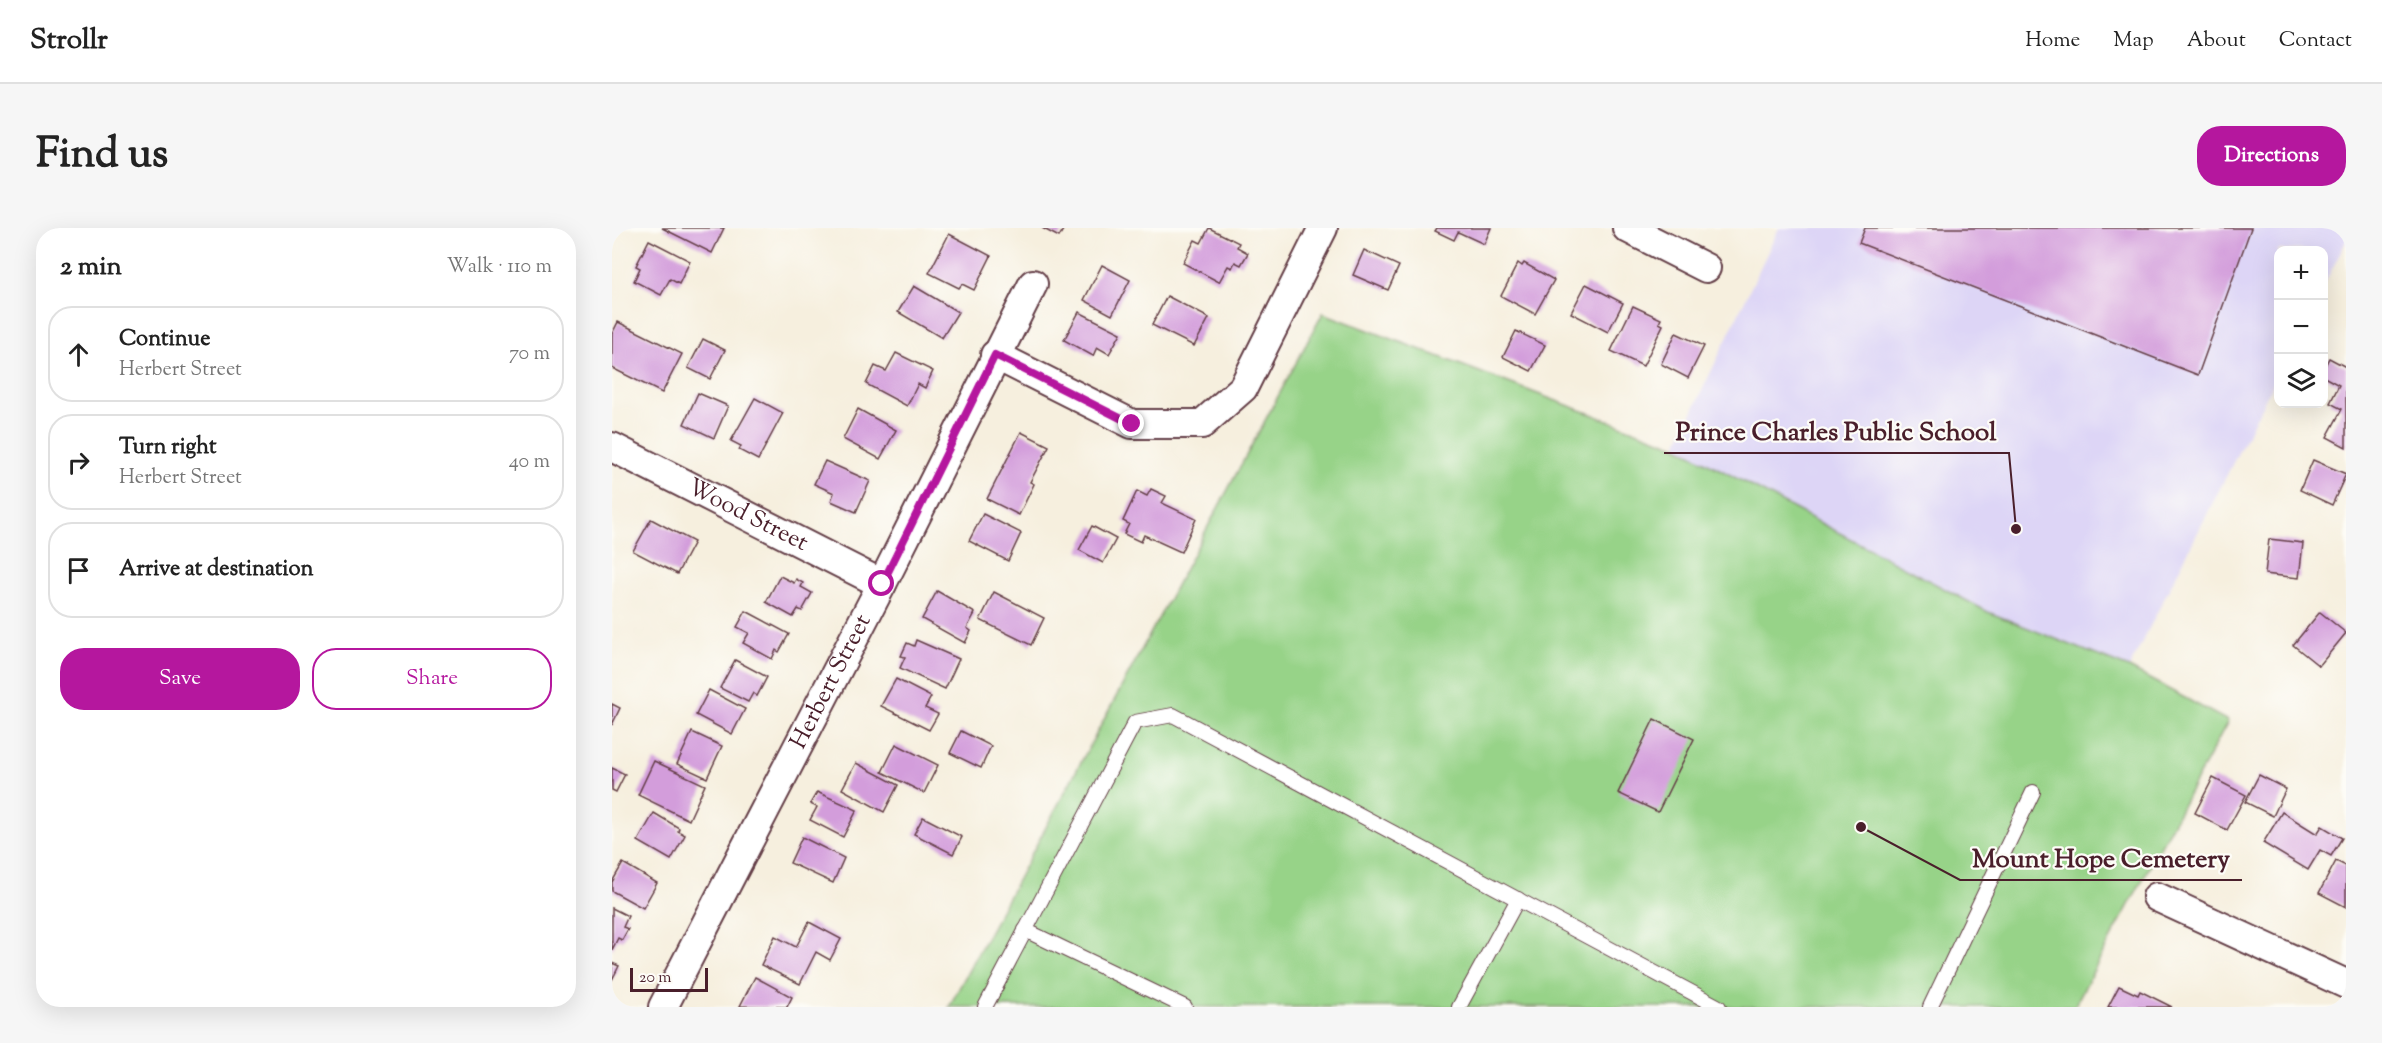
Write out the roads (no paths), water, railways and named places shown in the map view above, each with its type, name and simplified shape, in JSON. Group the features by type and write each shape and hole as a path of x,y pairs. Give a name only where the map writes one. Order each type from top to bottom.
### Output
{"street":[{"path":"995,355 1132,424 1202,424 1243,388 1323,228"},
{"path":"1627,228 1706,268"},
{"name":"Herbert Street","path":"663,1007 882,584 995,355 1033,284"},
{"name":"Wood Street","path":"612,447 882,584"},
{"path":"2157,897 2346,984"}],"lane":[{"path":"985,1007 1135,722 1173,715 1719,1007"},
{"path":"1930,1007 2033,792"},
{"path":"1459,1007 1518,899"},
{"path":"1025,930 1185,1007"}],"place":[{"name":"Prince Charles Public School","path":"2016,529"},
{"name":"Mount Hope Cemetery","path":"1861,827"}]}
